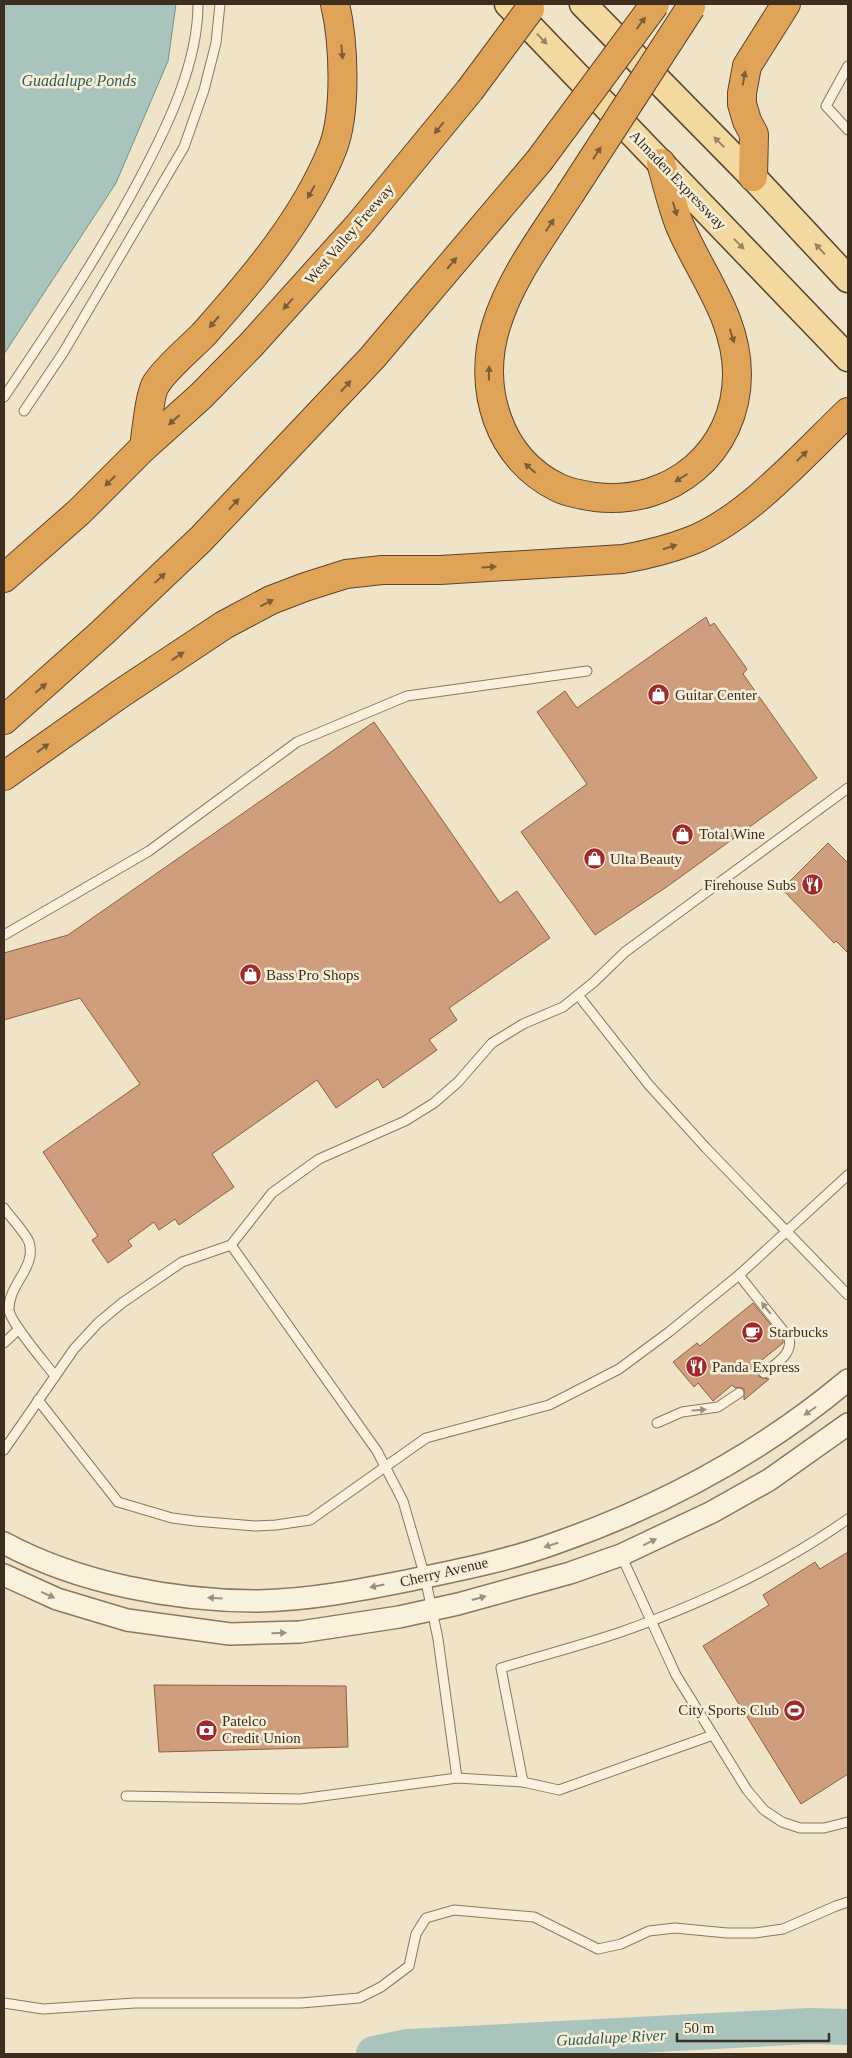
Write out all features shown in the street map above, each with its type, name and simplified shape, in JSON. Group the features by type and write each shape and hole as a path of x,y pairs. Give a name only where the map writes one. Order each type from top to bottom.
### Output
{"highway":[{"path":"144,447 154,385 203,334 279,243 313,190 333,148 338,122 343,59 335,4"},
{"path":"4,720 96,639 201,539 372,358 539,161 655,4"},
{"path":"753,177 754,134 747,121 742,104 744,78 747,66 786,4"},
{"name":"West Valley Freeway","path":"4,578 79,512 144,447 202,396 251,345 359,225 470,90 526,5"},
{"path":"661,162 680,225 711,285 735,345 735,403 727,427 719,441 697,467 678,480 655,491 611,499 587,496 560,489 539,476 519,458 506,440 497,421 490,395 489,374 496,326 512,283 692,5"},
{"path":"4,776 120,694 224,625 271,600 346,574 382,570 440,570 623,559 650,554 694,539 743,509 848,412"}],"main road":[{"path":"583,4 753,177 846,275"},
{"name":"Almaden Expressway","path":"526,5 661,162 848,358"}],"street":[{"name":"Cherry Avenue","path":"4,1543 69,1572 134,1588 195,1597 259,1601 334,1595 425,1577 554,1544 636,1512 704,1479 751,1452 822,1402 848,1380"},
{"path":"4,1574 56,1598 127,1620 230,1634 300,1632 399,1617 570,1573 621,1555 712,1512 768,1480 848,1424"}],"lane":[{"path":"4,397 114,228 161,139 181,90 194,42 198,4"},
{"path":"24,411 63,353 184,147 204,90 216,43 220,4"},
{"path":"848,66 826,106 848,130"},
{"path":"4,935 149,851 297,742 407,696 587,671"},
{"path":"4,1450 74,1349 98,1323 122,1303 182,1262 231,1245 272,1193 319,1159 405,1121 434,1103 458,1082 492,1043 523,1024 563,1007 625,952 848,788"},
{"path":"578,995 649,1085 706,1148 848,1295"},
{"path":"38,1400 118,1502 172,1518 255,1526 310,1520 426,1438 549,1405 619,1369 669,1332 739,1274 848,1175"},
{"path":"4,1208 29,1241 31,1260 12,1290 9,1311 19,1329 55,1376"},
{"path":"231,1245 386,1465 403,1501 425,1577 432,1610 458,1778"},
{"path":"739,1274 789,1338 790,1343 786,1354 764,1373"},
{"path":"4,1343 19,1329"},
{"path":"656,1423 682,1412 718,1407 739,1394"},
{"path":"523,1782 501,1668 617,1633 710,1597 802,1549 848,1518"},
{"path":"621,1555 676,1675 747,1790 764,1810 782,1822 800,1828 824,1828 848,1822"},
{"path":"126,1796 300,1798 458,1778 523,1782 559,1790 713,1735"},
{"path":"4,2003 43,2009 135,2003 301,2003 359,1998 382,1987 409,1966 416,1934 426,1918 454,1910 534,1918 598,1949 621,1944 649,1931 675,1928 727,1933 755,1933 784,1929 848,1902"}],"water":[{"name":"Guadalupe Ponds","path":"4,4 176,4 168,61 116,183 4,354"}],"building":[{"path":"706,617 710,626 714,623 747,669 743,674 817,778 668,886 595,935 521,832 587,784 537,712 565,691 577,708"},
{"name":"Bass Pro Shops","path":"374,722 500,903 517,891 550,938 449,1008 457,1020 429,1040 437,1050 383,1088 378,1079 336,1108 317,1080 212,1154 234,1187 179,1225 175,1219 159,1230 154,1222 128,1241 132,1246 108,1263 92,1240 98,1236 43,1152 140,1084 80,998 4,1020 4,953 68,935"},
{"path":"828,843 848,863 848,953 836,941 834,943 782,889"},
{"path":"753,1303 783,1340 783,1343 757,1364 760,1368 759,1377 769,1379 744,1400 744,1389 735,1388 732,1385 713,1401 698,1383 694,1387 673,1362 697,1343 700,1346"},
{"name":"City Sports Club","path":"848,1552 848,1774 801,1804 703,1646 769,1605 763,1595 815,1562 820,1569"},
{"path":"154,1685 346,1686 348,1747 159,1752"}],"waterway":[{"name":"Guadalupe River","path":"374,2054 408,2047 809,2026 848,2027"}],"place":[{"name":"Guitar Center","path":"659,695"},
{"name":"Total Wine","path":"683,834"},
{"name":"Ulta Beauty","path":"594,859"},
{"name":"Firehouse Subs","path":"812,885"},
{"name":"Bass Pro Shops","path":"250,975"},
{"name":"Starbucks","path":"753,1332"},
{"name":"Panda Express","path":"696,1367"},
{"name":"City Sports Club","path":"795,1710"},
{"name":"Patelco Credit Union","path":"206,1730"}]}
